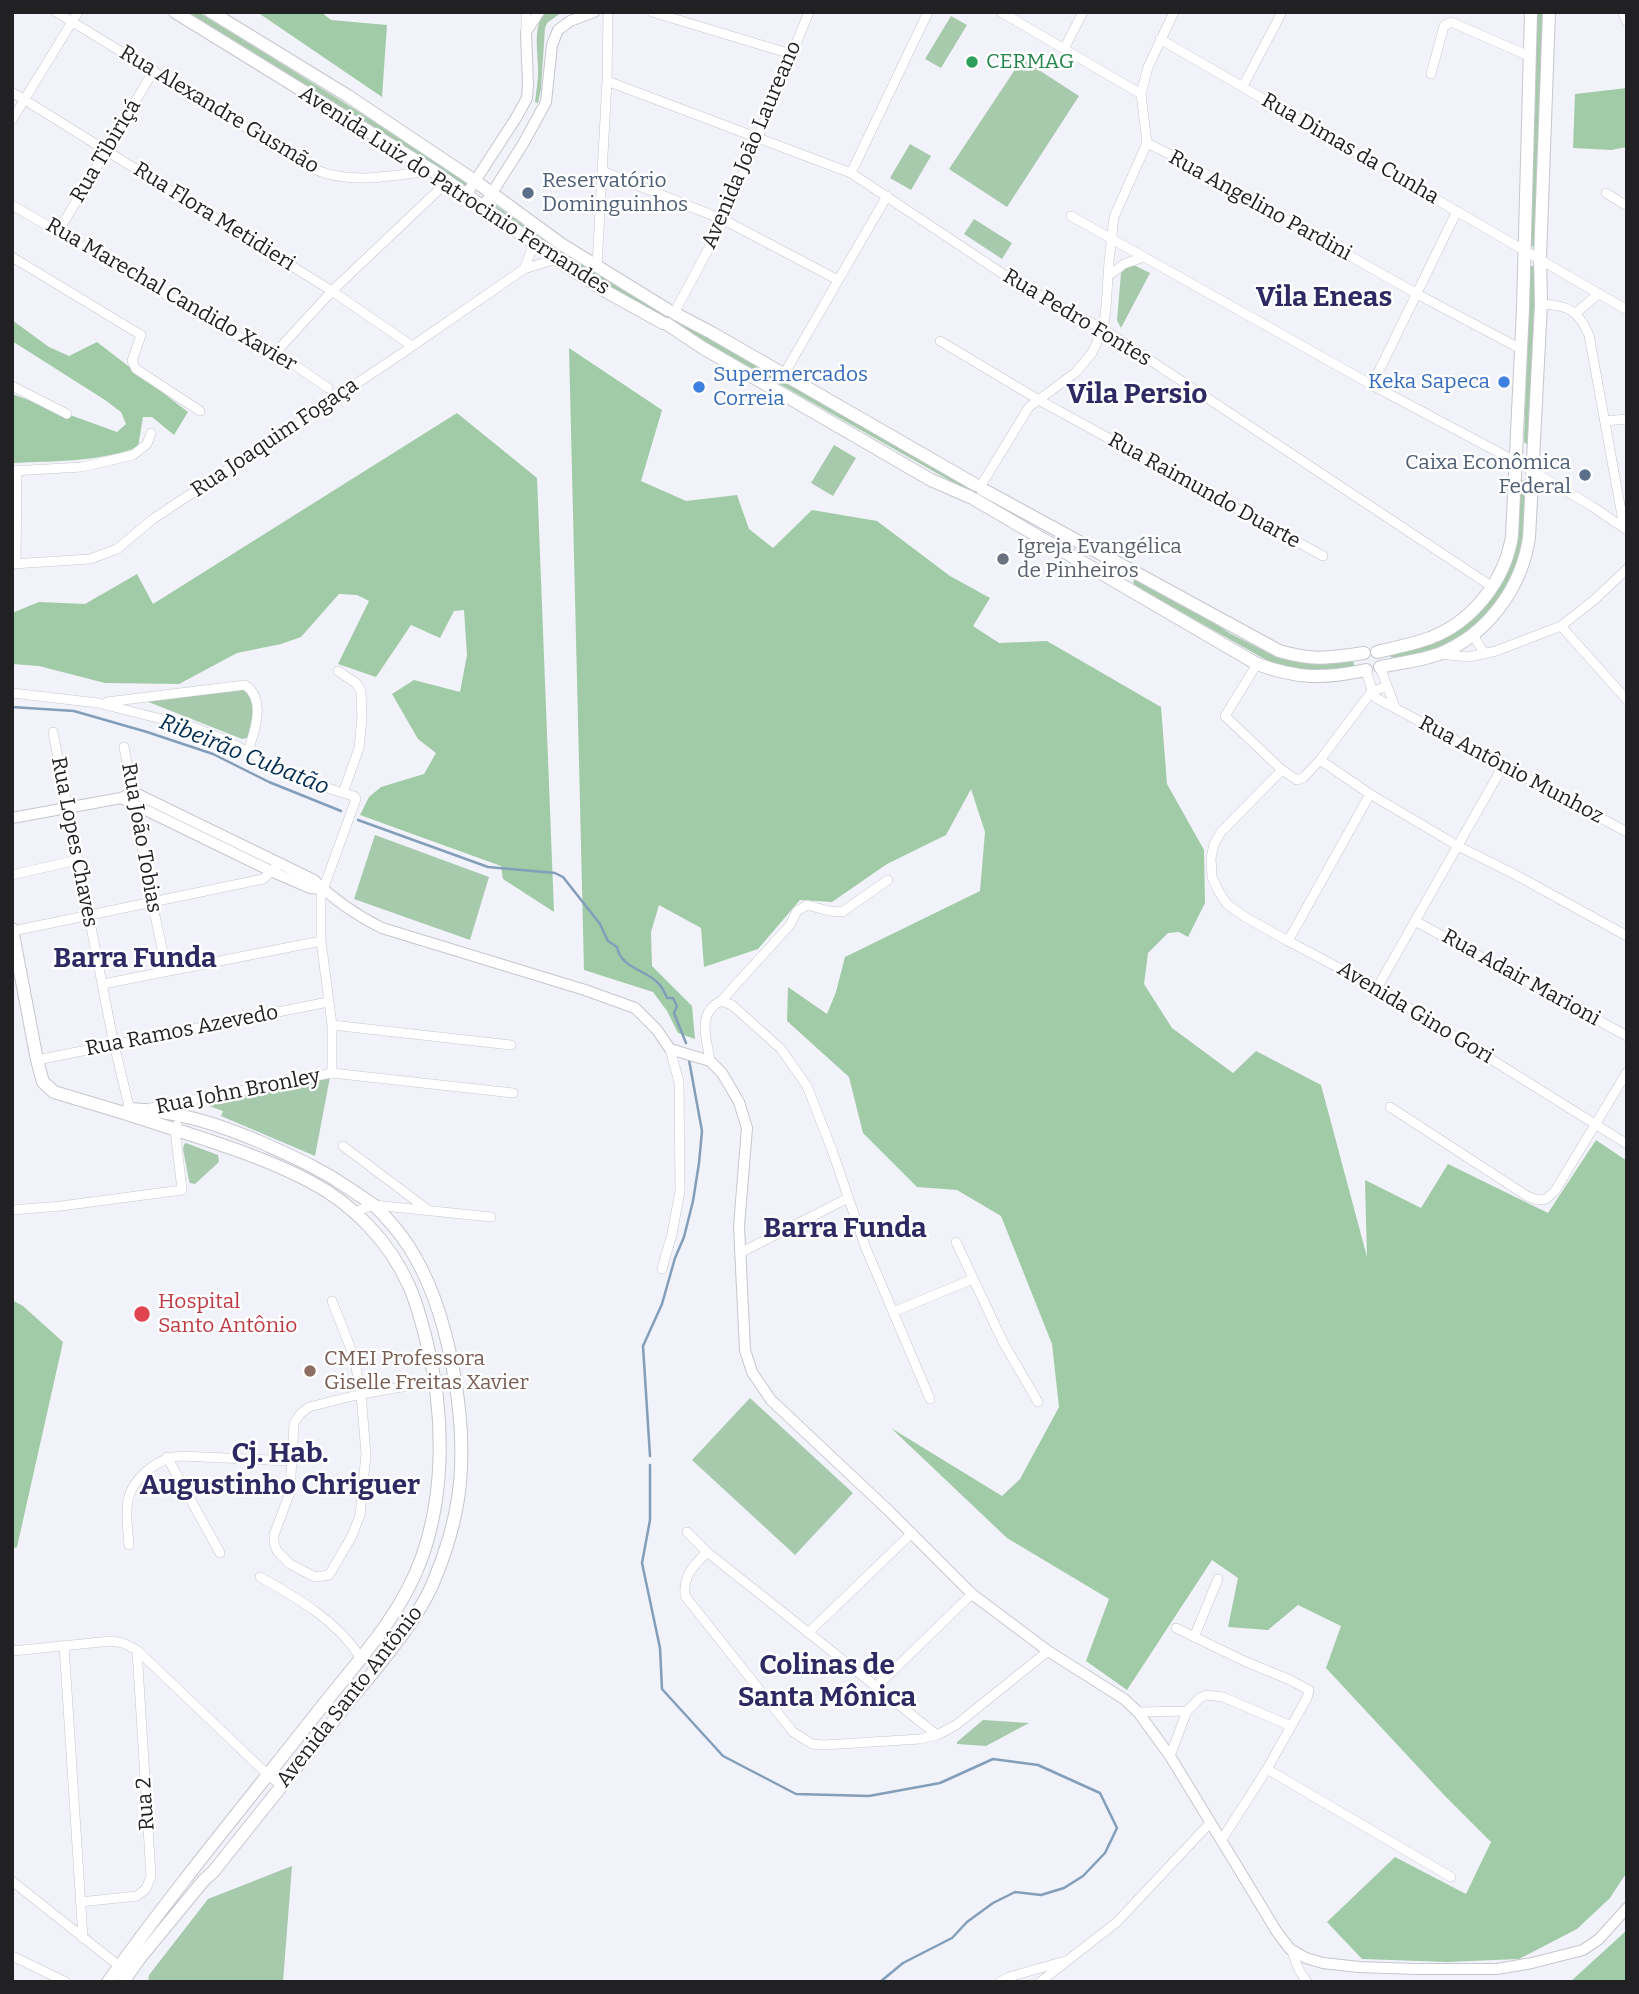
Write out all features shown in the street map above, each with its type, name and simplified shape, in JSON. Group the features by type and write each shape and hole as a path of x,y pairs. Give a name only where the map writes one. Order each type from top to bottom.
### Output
{"main road":[{"name":"Avenida Luiz do Patrocinio Fernandes","path":"175,12 433,171 534,244 607,292 712,333 784,374 976,491 1123,585 1257,664 1298,676 1344,674 1439,654 1473,635 1495,613 1521,573 1529,538 1541,304 1540,258 1549,12"},
{"name":"Avenida Luiz do Patrocinio Fernandes","path":"211,12 348,96 475,181 668,318 703,348 931,480 976,491 1279,651 1299,657 1321,659 1370,653 1428,639 1447,630 1465,618 1480,603 1504,567 1512,536 1523,309 1531,12"},
{"path":"1123,585 1131,571"},
{"path":"1370,653 1381,657 1373,668 1361,663 1370,653"},
{"name":"Avenida Santo Antônio","path":"13,930 43,1082 54,1092 114,1110 181,1114 246,1136 316,1167 374,1205 409,1246 432,1293 459,1406 459,1491 451,1531 434,1582 422,1606 212,1872 137,1952 120,1966 108,1982"},
{"name":"Avenida Santo Antônio","path":"123,1982 137,1952 214,1842 361,1658 404,1597 430,1532 439,1459 439,1411 420,1315 409,1285 389,1250 370,1227 354,1212 310,1181 135,1111"},
{"path":"426,1342 444,1335"}],"street":[{"name":"Rua Alexandre Gusmão","path":"57,12 316,170 332,177 355,179 433,171"},
{"path":"12,120 78,12"},
{"path":"466,195 527,98 526,12"},
{"path":"526,32 539,12"},
{"path":"483,207 546,102 552,45 558,30 570,21 594,12"},
{"path":"597,266 608,12"},
{"path":"652,12 791,54"},
{"name":"Avenida João Laureano","path":"668,318 724,220 809,12"},
{"path":"851,173 928,12"},
{"path":"1001,12 1141,94"},
{"path":"1064,49 1083,12"},
{"path":"976,491 1030,407 1076,372 1093,353 1107,308 1114,217 1147,143 1141,94 1148,67 1174,12"},
{"path":"1243,86 1282,12"},
{"path":"1622,12 1627,22"},
{"path":"1431,74 1444,26 1451,22 1529,56"},
{"name":"Rua Dimas da Cunha","path":"1160,39 1627,310"},
{"name":"Rua Tibiriçá","path":"58,232 154,70"},
{"name":"Rua Pedro Fontes","path":"607,81 851,173 1012,280 1102,329 1491,586"},
{"name":"Rua Flora Metidieri","path":"12,92 332,291 412,346"},
{"path":"506,134 523,144"},
{"name":"Rua Angelino Pardini","path":"1147,143 1521,349"},
{"path":"602,171 724,220 838,280"},
{"path":"276,352 332,291 447,182"},
{"path":"1606,193 1627,206"},
{"path":"784,374 887,196"},
{"name":"Rua Marechal Candido Xavier","path":"12,205 261,349 276,352 328,388"},
{"path":"1372,384 1457,211"},
{"path":"1071,216 1515,461 1625,529"},
{"path":"524,269 534,244"},
{"path":"12,257 141,335 132,361 136,369 200,411"},
{"path":"1108,276 1124,264 1144,257"},
{"name":"Rua Joaquim Fogaça","path":"14,564 90,559 117,549 153,519 524,269 556,259"},
{"path":"1576,313 1599,293"},
{"path":"1541,304 1556,304 1576,313 1589,335 1625,529"},
{"name":"Rua Raimundo Duarte","path":"940,341 1039,400 1323,556"},
{"path":"12,386 67,414"},
{"path":"1605,421 1627,419"},
{"path":"14,564 15,470 82,467 133,455 147,444 151,433"},
{"path":"1439,654 1468,657 1496,651 1562,626 1627,569"},
{"path":"1562,626 1627,699"},
{"path":"1473,635 1484,653"},
{"path":"1257,664 1225,716 1282,769 1294,779 1301,780 1320,760 1372,691 1373,668"},
{"path":"1372,691 1386,687 1373,668"},
{"path":"338,671 356,683 361,691 362,718 359,748 342,793"},
{"path":"98,703 244,685 249,688 258,708 248,752"},
{"name":"Rua Antônio Munhoz","path":"1386,687 1395,707"},
{"name":"Rua Antônio Munhoz","path":"1372,691 1376,698 1627,832"},
{"path":"12,693 98,703 192,727 313,783 354,796 356,799 321,895 321,941 332,1025 332,1073"},
{"name":"Rua Lopes Chaves","path":"52,732 114,1045 135,1111"},
{"name":"Rua João Tobias","path":"124,747 167,971"},
{"path":"1320,760 1370,794 1458,846 1627,936"},
{"path":"1377,988 1503,766"},
{"name":"Avenida Gino Gori","path":"1282,769 1221,832 1213,851 1212,877 1227,904 1245,917 1377,988 1627,1144"},
{"path":"1288,941 1370,794"},
{"path":"12,818 121,798 134,798 276,867 310,888 323,889 356,915 382,928 585,990 635,1009 657,1030 670,1049 678,1082 680,1191 662,1269"},
{"path":"12,875 77,860"},
{"path":"13,930 263,879 276,867"},
{"path":"710,1061 704,1020 710,1008 721,1001 790,925 797,911 807,905 842,912 888,880"},
{"name":"Rua Adair Marioni","path":"1415,921 1627,1036"},
{"path":"103,984 321,941"},
{"path":"721,1001 732,1005 781,1049 807,1086 865,1246 930,1399"},
{"name":"Rua Ramos Azevedo","path":"37,1060 328,1002"},
{"path":"332,1025 511,1045"},
{"path":"670,1049 710,1061 722,1073 739,1102 747,1128 738,1226 746,1350 752,1372 771,1400 912,1533 972,1594 1048,1651 1124,1699 1138,1712 1170,1756 1290,1949 1307,1982"},
{"path":"1390,1107 1527,1196 1537,1200 1546,1199 1555,1191 1627,1072"},
{"name":"Rua John Bronley","path":"135,1111 332,1073 513,1093"},
{"path":"12,1210 182,1190 176,1129 181,1114"},
{"path":"343,1146 428,1210"},
{"path":"740,1253 848,1198"},
{"path":"354,1212 374,1205 491,1217"},
{"path":"956,1242 1003,1342 1038,1402"},
{"path":"893,1312 973,1279"},
{"path":"331,1301 354,1357 361,1394 366,1454 363,1497 352,1536 328,1575 314,1577 290,1564 276,1551 274,1535 290,1492 294,1423 301,1413 309,1407 361,1394 454,1378"},
{"path":"128,1545 127,1510 132,1490 153,1466 167,1457 292,1461"},
{"path":"167,1457 220,1553"},
{"path":"687,1532 707,1552 937,1735"},
{"path":"808,1633 912,1533"},
{"path":"707,1552 688,1573 684,1586 685,1596 793,1732 812,1744 920,1739 937,1735 956,1725 1048,1651"},
{"path":"260,1577 328,1620 361,1658"},
{"path":"1194,1637 1217,1579"},
{"path":"876,1687 972,1594"},
{"path":"1176,1628 1307,1688 1309,1693 1221,1841"},
{"path":"12,1651 111,1641 137,1650 282,1786"},
{"path":"64,1645 83,1938"},
{"name":"Rua 2","path":"80,1902 137,1896 146,1889 151,1876 137,1650"},
{"path":"1170,1756 1187,1711 1200,1698 1215,1695 1223,1697 1291,1726"},
{"path":"1138,1712 1187,1711"},
{"path":"1266,1769 1451,1877"},
{"path":"1040,1982 1130,1910 1210,1823"},
{"path":"12,1881 120,1966"},
{"path":"1290,1949 1323,1963 1359,1967 1497,1969 1583,1950 1599,1939 1627,1908"},
{"path":"12,1956 66,1982"},
{"path":"1000,1982 1070,1959"}],"green space":[{"path":"183,12 199,12 470,185 465,191"},
{"path":"257,12 321,12 331,20 387,25 382,97"},
{"path":"546,12 562,12 547,23 545,28 538,103 535,102 538,77 537,33 541,18"},
{"path":"1535,12 1543,12 1535,248 1530,245"},
{"path":"951,16 967,25 941,68 925,59"},
{"path":"1022,59 1079,96 1007,207 949,169"},
{"path":"1627,88 1627,147 1611,150 1573,148 1575,94"},
{"path":"910,144 931,156 911,190 890,178"},
{"path":"495,205 553,246 660,313 655,313 555,254 493,207"},
{"path":"974,219 1012,243 1002,259 964,234"},
{"path":"1128,266 1136,266 1150,273 1121,328 1117,320 1121,273"},
{"path":"1529,266 1536,266 1528,445 1524,442"},
{"path":"12,320 49,347 69,356 97,342 188,412 174,435 152,417 143,417 138,447 108,456 13,463 12,394 117,432 126,424 121,412 105,400 12,341"},
{"path":"681,323 968,485 966,489 679,327 678,324"},
{"path":"569,348 662,410 641,481 686,501 737,495 749,529 773,548 812,510 877,521 950,576 990,598 973,626 999,643 1047,641 1161,707 1167,784 1204,850 1205,903 1188,937 1179,932 1168,933 1148,953 1144,984 1172,1028 1233,1073 1256,1051 1321,1085 1367,1257 1365,1180 1421,1208 1448,1164 1548,1213 1596,1140 1627,1161 1627,1872 1610,1898 1577,1929 1519,1959 1447,1962 1362,1959 1327,1922 1395,1857 1466,1894 1491,1842 1326,1668 1341,1626 1298,1605 1268,1630 1228,1627 1238,1578 1212,1560 1127,1690 1086,1661 1109,1599 1007,1538 891,1428 1002,1496 1020,1479 1059,1407 1052,1344 1001,1216 957,1190 917,1187 863,1133 849,1077 787,1021 788,987 827,1014 845,957 980,891 985,832 971,789 946,835 887,864 832,902 800,900 758,949 704,967 701,928 659,905 651,932 652,966 692,1006 695,1039 678,1033 653,992 584,970"},
{"path":"457,413 537,478 554,912 503,879 501,866 360,815 369,797 381,787 424,774 436,753 418,739 392,694 414,680 460,692 467,655 464,610 454,611 440,638 411,625 376,677 338,664 369,601 357,595 339,594 301,637 237,653 179,684 105,683 39,666 12,664 12,613 39,602 85,604 137,574 153,604"},
{"path":"834,445 856,458 833,496 811,483"},
{"path":"1521,479 1526,482 1523,534 1511,579 1500,598 1485,616 1466,632 1441,646 1412,655 1394,658 1389,656 1389,653 1429,642 1501,581 1513,558"},
{"path":"1135,579 1273,655 1304,663 1353,661 1355,669 1298,671 1270,662 1135,586"},
{"path":"240,688 251,697 254,710 250,732 247,738 242,739 146,701"},
{"path":"375,835 489,877 470,940 354,899"},
{"path":"330,1077 315,1156 221,1116 223,1111 209,1106 211,1099"},
{"path":"186,1143 218,1155 219,1162 195,1184 189,1181 183,1149"},
{"path":"12,1300 23,1306 63,1342 17,1547 12,1549"},
{"path":"750,1398 853,1493 795,1555 692,1460"},
{"path":"983,1720 1029,1723 986,1746 957,1744"},
{"path":"292,1866 283,1982 148,1982 149,1975 208,1899"},
{"path":"1627,1930 1627,1982 1570,1982"}],"waterway":[{"name":"Ribeirão Cubatão","path":"12,707 74,711 147,732 213,754 269,782 341,811"},
{"name":"Ribeirão Cubatão","path":"358,820 488,867 555,873 563,877 600,924 608,941 617,947 623,960 658,983 667,998 673,998 677,1006 674,1013 686,1043"},
{"path":"650,1456 643,1346 662,1304 684,1237 699,1163 702,1131 689,1060"},
{"name":"Ribeirão Cubatão","path":"650,1465 650,1520 642,1563 660,1648 662,1689 723,1756 796,1794 869,1796 940,1783 993,1759 1038,1765 1100,1793 1117,1828 1105,1853 1083,1876 1064,1888 1041,1895 1015,1892 993,1903 967,1922 952,1938 903,1963 880,1982"}],"place":[{"name":"CERMAG","path":"972,62"},
{"name":"Reservatório Dominguinhos","path":"528,193"},
{"name":"Keka Sapeca","path":"1504,382"},
{"name":"Supermercados Correia","path":"699,387"},
{"name":"Caixa Econômica Federal","path":"1585,475"},
{"name":"Igreja Evangélica de Pinheiros","path":"1003,559"},
{"name":"Hospital Santo Antônio","path":"142,1314"},
{"name":"CMEI Professora Giselle Freitas Xavier","path":"310,1371"}],"district":[{"name":"Vila Eneas","path":"1324,298"},
{"name":"Vila Persio","path":"1137,395"},
{"name":"Barra Funda","path":"135,959"},
{"name":"Barra Funda","path":"845,1229"},
{"name":"Cj. Hab. Augustinho Chriguer","path":"280,1470"},
{"name":"Colinas de Santa Mônica","path":"827,1682"}]}
